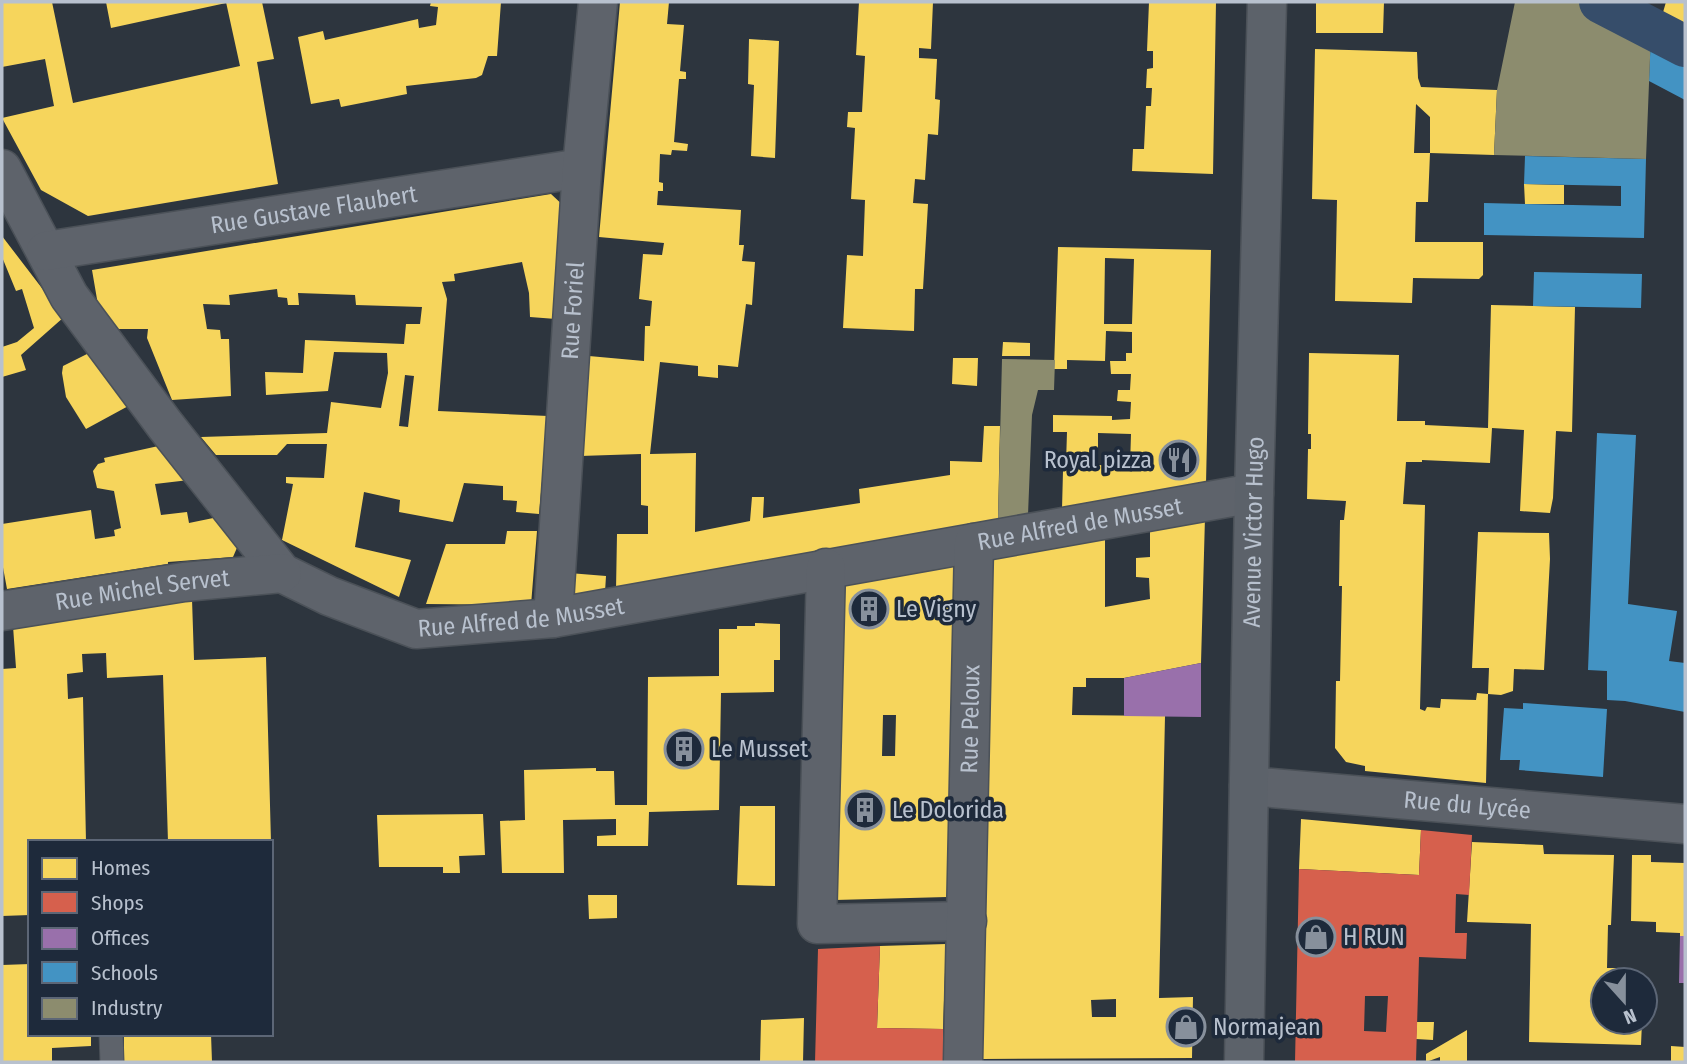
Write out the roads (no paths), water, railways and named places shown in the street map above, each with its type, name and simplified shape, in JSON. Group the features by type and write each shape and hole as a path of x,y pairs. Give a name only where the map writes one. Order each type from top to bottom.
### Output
{"main road":[{"name":"Avenue Victor Hugo","path":"1244,1062 1254,493 1267,2"}],"street":[{"name":"Rue Foriel","path":"553,618 582,168 598,2"},
{"name":"Rue Gustave Flaubert","path":"46,251 582,168"},
{"name":"Rue Alfred de Musset","path":"2,169 69,296 165,425 282,573 329,596 416,628 553,618 1254,493"},
{"name":"Rue Peloux","path":"963,1062 974,543"},
{"path":"826,568 817,924 967,922"},
{"name":"Rue Michel Servet","path":"2,611 184,582 282,573"},
{"name":"Rue du Lycée","path":"1250,786 1685,824"}],"lane":[{"path":"111,1036 112,1062"}],"waterway":[{"path":"1600,2 1685,46"}],"place":[{"name":"Royal pizza","path":"1179,460"},
{"name":"Le Vigny","path":"869,609"},
{"name":"Le Musset","path":"684,749"},
{"name":"Le Dolorida","path":"865,810"},
{"name":"H RUN","path":"1316,937"},
{"name":"Normajean","path":"1186,1027"}]}
